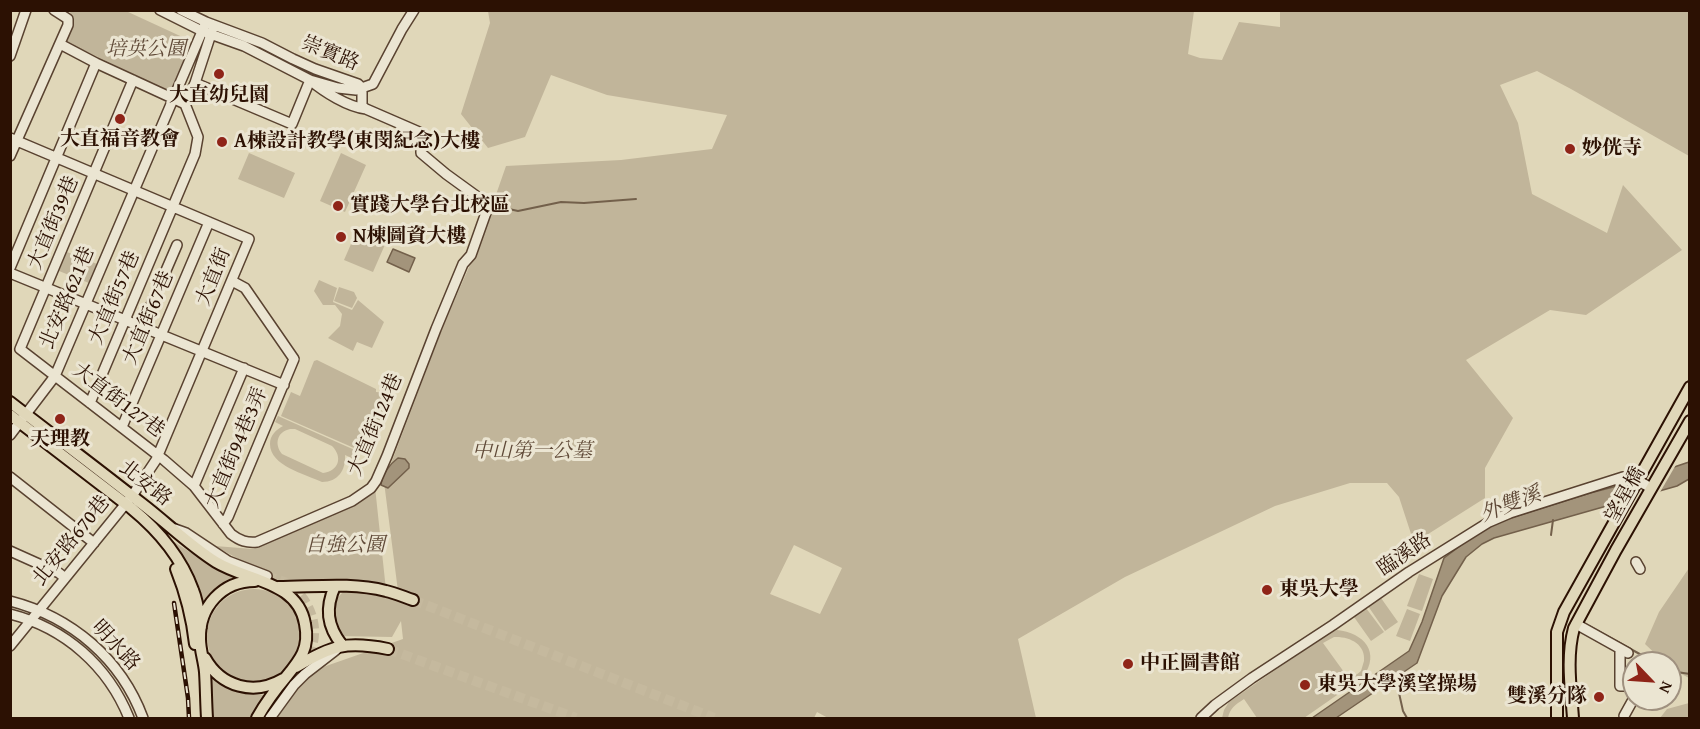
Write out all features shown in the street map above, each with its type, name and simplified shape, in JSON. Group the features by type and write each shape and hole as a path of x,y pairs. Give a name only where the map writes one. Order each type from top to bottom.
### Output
{"main road":[{"name":"望星橋","path":"1557,718 1557,632 1564,612 1689,387"},
{"name":"北安路","path":"10,402 23,418 129,500 173,528 194,548 235,572 265,579 295,602 305,623 306,639 303,654 293,673 257,718"},
{"name":"北安路","path":"10,415 23,418"},
{"name":"望星橋","path":"1573,718 1570,654 1576,624 1689,421"},
{"name":"北安路","path":"129,500 176,554 193,589 201,627"},
{"path":"160,536 185,592 191,614 200,678 205,691"},
{"name":"北安路","path":"207,718 203,654 200,641 203,615 209,604 228,588 239,583 265,579"},
{"path":"334,586 329,604 331,629 342,645"},
{"path":"278,587 370,588 389,591 413,600"},
{"path":"203,654 217,675 239,687 251,688 275,684 319,653 342,645 365,645 388,650"}],"street":[{"path":"10,56 26,10"},
{"path":"10,156 14,140 68,25 68,19 54,10"},
{"name":"崇實路","path":"160,10 208,28 262,43 293,60 358,84 362,88 356,90 338,88 310,80 208,28 181,10"},
{"path":"366,110 362,106 362,88 373,84 414,10"},
{"path":"60,44 184,104 195,83 208,28"},
{"name":"北安路621巷","path":"10,435 55,376 173,98 208,28"},
{"path":"10,268 96,63"},
{"name":"大直街39巷","path":"20,350 133,80"},
{"path":"195,83 292,124 310,80 323,91 366,110"},
{"name":"大直街57巷","path":"90,403 195,154 198,137 184,104"},
{"name":"大直街124巷","path":"159,455 194,486 231,534 248,542 257,542 352,501 371,488 376,481 462,264 471,255 488,207 486,203 421,153 419,132 366,110"},
{"name":"大直街","path":"14,140 249,239 159,455 129,500"},
{"name":"大直街67巷","path":"122,427 209,222"},
{"path":"142,326 177,245"},
{"path":"10,273 284,385"},
{"name":"大直街94巷3弄","path":"223,524 228,517 294,359 245,288 232,281"},
{"name":"大直街127巷","path":"10,342 159,455"},
{"path":"194,486 244,368"},
{"path":"10,477 94,543"},
{"name":"臨溪路","path":"1202,718 1215,705 1252,678 1409,572 1489,522 1510,513 1623,477 1637,480"},
{"path":"1637,480 1651,488"},
{"name":"北安路670巷","path":"10,646 129,500"},
{"path":"10,551 59,573 65,578"},
{"name":"明水路","path":"10,601 40,610 84,636 102,652 126,684 143,718"},
{"name":"明水路","path":"10,614 31,620 57,633 88,656 113,686 129,718"},
{"path":"1576,624 1624,651"},
{"path":"268,718 305,674 342,645"},
{"path":"1622,668 1620,686 1622,686"},
{"path":"268,718 293,673"},
{"path":"1624,716 1627,711"}],"green space":[{"name":"培英公園","path":"66,10 126,11 191,41 172,93 65,41 71,13"},
{"name":"中山第一公墓","path":"488,11 1194,11 1188,54 1200,58 1222,60 1239,22 1280,27 1280,11 1689,11 1689,156 1537,71 1500,85 1518,123 1532,194 1607,233 1623,185 1682,250 1586,315 1550,310 1466,360 1513,418 1485,468 1485,498 1414,543 1399,497 1387,483 1350,483 1275,506 1125,577 1018,639 1036,718 828,718 817,712 814,718 272,718 309,672 403,639 401,621 392,637 336,636 333,602 345,590 399,599 384,482 444,324 477,249 506,166 621,160 712,149 727,115 607,95 551,75 525,137 488,148 461,114 490,23","holes":["794,545 842,568 820,614 770,594"]},
{"path":"249,153 295,173 284,198 238,179"},
{"path":"341,153 366,165 345,212 320,201"},
{"path":"358,228 387,240 373,272 344,260"},
{"path":"67,252 97,264 89,283 59,271"},
{"path":"319,280 337,288 333,302 352,310 358,300 384,322 372,348 357,342 353,351 328,338 340,326 342,314 335,305 323,305 314,291"},
{"path":"339,287 354,292 357,298 352,308 334,301"},
{"path":"317,360 376,389 376,392 386,393 386,397 393,399 370,455 281,416 291,392 300,396 314,361"},
{"path":"278,416 357,451 354,459 345,455 344,466 340,474 328,481 322,482 298,472 282,464 272,452 271,438 283,426 275,422","holes":["295,429 332,446 338,459 336,466 323,473 282,454 278,446 278,439 282,433"]},
{"name":"自強公園","path":"375,487 386,590 280,582 215,546 253,549 361,498"},
{"path":"171,540 218,570 236,576 218,588 202,604"},
{"path":"1689,568 1689,678 1682,674 1682,651 1652,651 1645,644 1659,612"},
{"path":"1419,574 1433,579 1422,611 1407,606"},
{"name":"自強公園","path":"245,589 263,589 288,602 298,618 301,636 298,654 288,670 263,683 245,683 220,670 207,645 207,627 220,602"},
{"path":"1381,598 1398,622 1385,631 1368,606"},
{"path":"1366,608 1384,632 1371,641 1354,617"},
{"path":"1407,609 1420,614 1410,641 1396,636"},
{"path":"1337,630 1347,632 1355,635 1367,645 1370,660 1363,677 1304,718 1257,718 1244,699 1233,707 1228,718 1222,718 1229,702 1330,632","holes":["1334,637 1355,642 1364,655 1361,671 1349,679 1323,643"]},
{"path":"210,676 230,690 264,695 251,718 213,718"},
{"path":"1689,703 1689,718 1660,718 1665,711 1682,711 1682,705"}],"shaded area":[{"path":"393,249 415,258 409,272 387,262"},
{"path":"398,458 405,459 409,468 388,488 381,485 387,470"},
{"name":"外雙溪","path":"1689,462 1689,479 1677,486 1494,538 1482,544 1466,557 1442,596 1417,663 1336,718 1312,718 1409,651 1422,622 1444,558 1488,525"}],"pier":[{"path":"1677,463 1659,494 1610,508 1623,483"}],"waterway":[{"path":"491,205 518,211 561,202 584,203 636,199"},
{"path":"1551,535 1553,520"},
{"path":"1589,626 1634,651"},
{"path":"1682,673 1690,674"},
{"path":"1395,675 1403,711 1407,718"}],"tunnel":[{"path":"267,576 284,581 296,590 307,605 314,622 314,641 297,674"},
{"path":"413,600 714,718"},
{"path":"388,649 576,718"}],"railway":[{"path":"174,603 189,718"}],"place":[{"name":"大直幼兒園","path":"219,74"},
{"name":"大直福音教會","path":"120,119"},
{"name":"A棟設計教學(東閔紀念)大樓","path":"222,142"},
{"name":"妙侊寺","path":"1570,149"},
{"name":"實踐大學台北校區","path":"338,206"},
{"name":"N棟圖資大樓","path":"341,237"},
{"name":"天理教","path":"60,419"},
{"name":"東吳大學","path":"1267,590"},
{"name":"中正圖書館","path":"1128,664"},
{"name":"東吳大學溪望操場","path":"1305,685"},
{"name":"雙溪分隊","path":"1599,697"}]}
